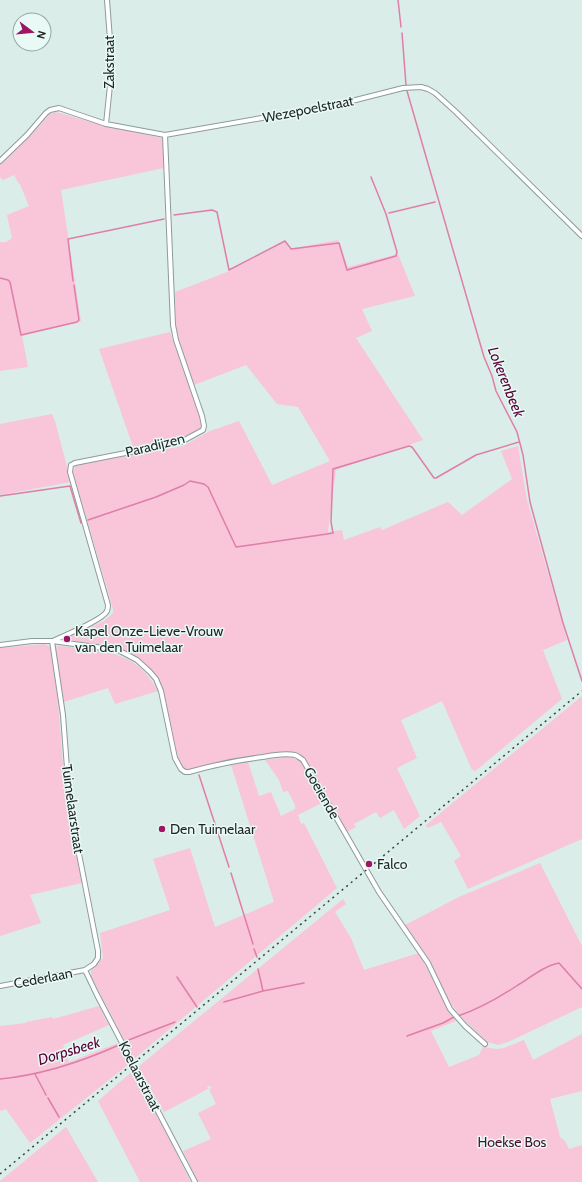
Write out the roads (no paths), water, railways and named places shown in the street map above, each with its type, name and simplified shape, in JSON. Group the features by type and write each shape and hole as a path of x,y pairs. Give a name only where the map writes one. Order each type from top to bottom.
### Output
{"street":[{"name":"Zakstraat","path":"106,124 112,66 107,0"},
{"name":"Wezepoelstraat","path":"0,161 50,110 58,108 106,124 165,135 336,104 403,88 421,87 436,93 582,236"},
{"name":"Paradijzen","path":"52,642 104,615 107,611 108,605 70,472 71,465 181,442 203,430 204,426 176,340 173,325 165,135"},
{"path":"0,645 32,641 52,642"},
{"name":"Tuimelaarstraat","path":"52,642 63,715 70,808 98,951 98,958 94,964 86,970"},
{"name":"Goeiende","path":"52,642 118,650 137,660 150,672 156,679 161,691 175,758 183,770 189,772 232,761 277,755 294,755 302,760 379,892 428,963 450,1009 465,1026 485,1044"},
{"name":"Cederlaan","path":"0,986 86,970"},
{"name":"Koelaarstraat","path":"86,970 97,996 194,1182"}],"waterway":[{"name":"Lokerenbeek","path":"398,0 401,27"},
{"name":"Lokerenbeek","path":"402,33 406,85"},
{"name":"Lokerenbeek","path":"407,91 484,357 492,376 496,391 517,432 523,455 530,502 563,623 582,681"},
{"path":"174,215 212,210 217,212 229,270 285,241 291,249 339,243 347,270 396,256 397,252 386,214 371,177"},
{"path":"389,213 435,202"},
{"path":"73,281 68,239 164,219"},
{"path":"0,278 10,282 21,335 77,322 79,320 74,285"},
{"path":"88,520 156,497 190,481 204,484 208,487 236,547 333,533 331,522 333,469 409,446 412,447 434,478 436,478 476,455 519,442"},
{"path":"0,496 70,486 81,523"},
{"path":"199,775 229,867"},
{"path":"231,873 253,944"},
{"name":"Dorpsbeek","path":"254,949 257,957"},
{"path":"458,1016 474,1010 504,994 553,964 559,963 582,989"},
{"path":"258,969 263,991"},
{"path":"177,977 197,1007"},
{"path":"224,1002 263,991 304,983"},
{"path":"407,1036 443,1023 454,1017"},
{"name":"Dorpsbeek","path":"126,1041 175,1022"},
{"name":"Dorpsbeek","path":"0,1079 61,1067 119,1045"},
{"path":"35,1074 46,1095"},
{"path":"48,1098 59,1117"}],"railway":[{"path":"0,1174 582,691"}],"place":[{"name":"Kapel Onze-Lieve-Vrouw van den Tuimelaar","path":"67,639"},
{"name":"Den Tuimelaar","path":"162,829"},
{"name":"Falco","path":"369,864"}],"park label":[{"name":"Hoekse Bos","path":"512,1142"}]}
